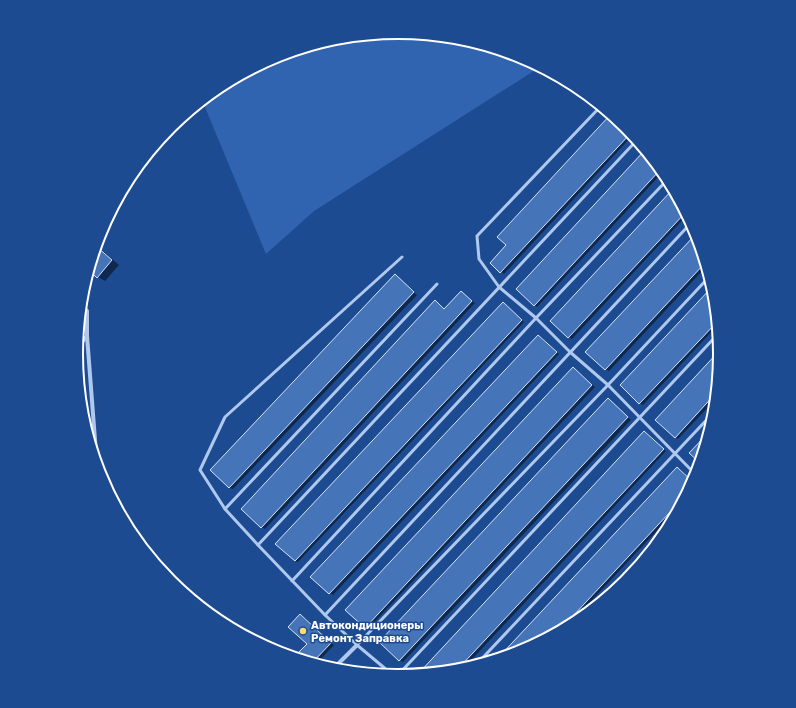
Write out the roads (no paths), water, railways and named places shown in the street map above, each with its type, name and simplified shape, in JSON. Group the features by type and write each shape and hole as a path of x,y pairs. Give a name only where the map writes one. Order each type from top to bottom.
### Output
{"street":[{"path":"86,310 95,439"},
{"path":"84,340 87,336"},
{"path":"339,663 357,645"}],"lane":[{"path":"598,110 476,236 479,259 499,287 536,318 570,352 608,385 691,470"},
{"path":"258,545 633,144"},
{"path":"292,581 536,318 663,184"},
{"path":"325,615 687,228"},
{"path":"385,668 325,615 258,545 226,509 200,470 225,417 402,257"},
{"path":"357,645 608,385 704,281"},
{"path":"226,509 437,284"},
{"path":"404,669 712,340"},
{"path":"484,657 706,421"}],"place":[{"name":"Автокондиционеры Ремонт Заправка","path":"303,631"}]}
